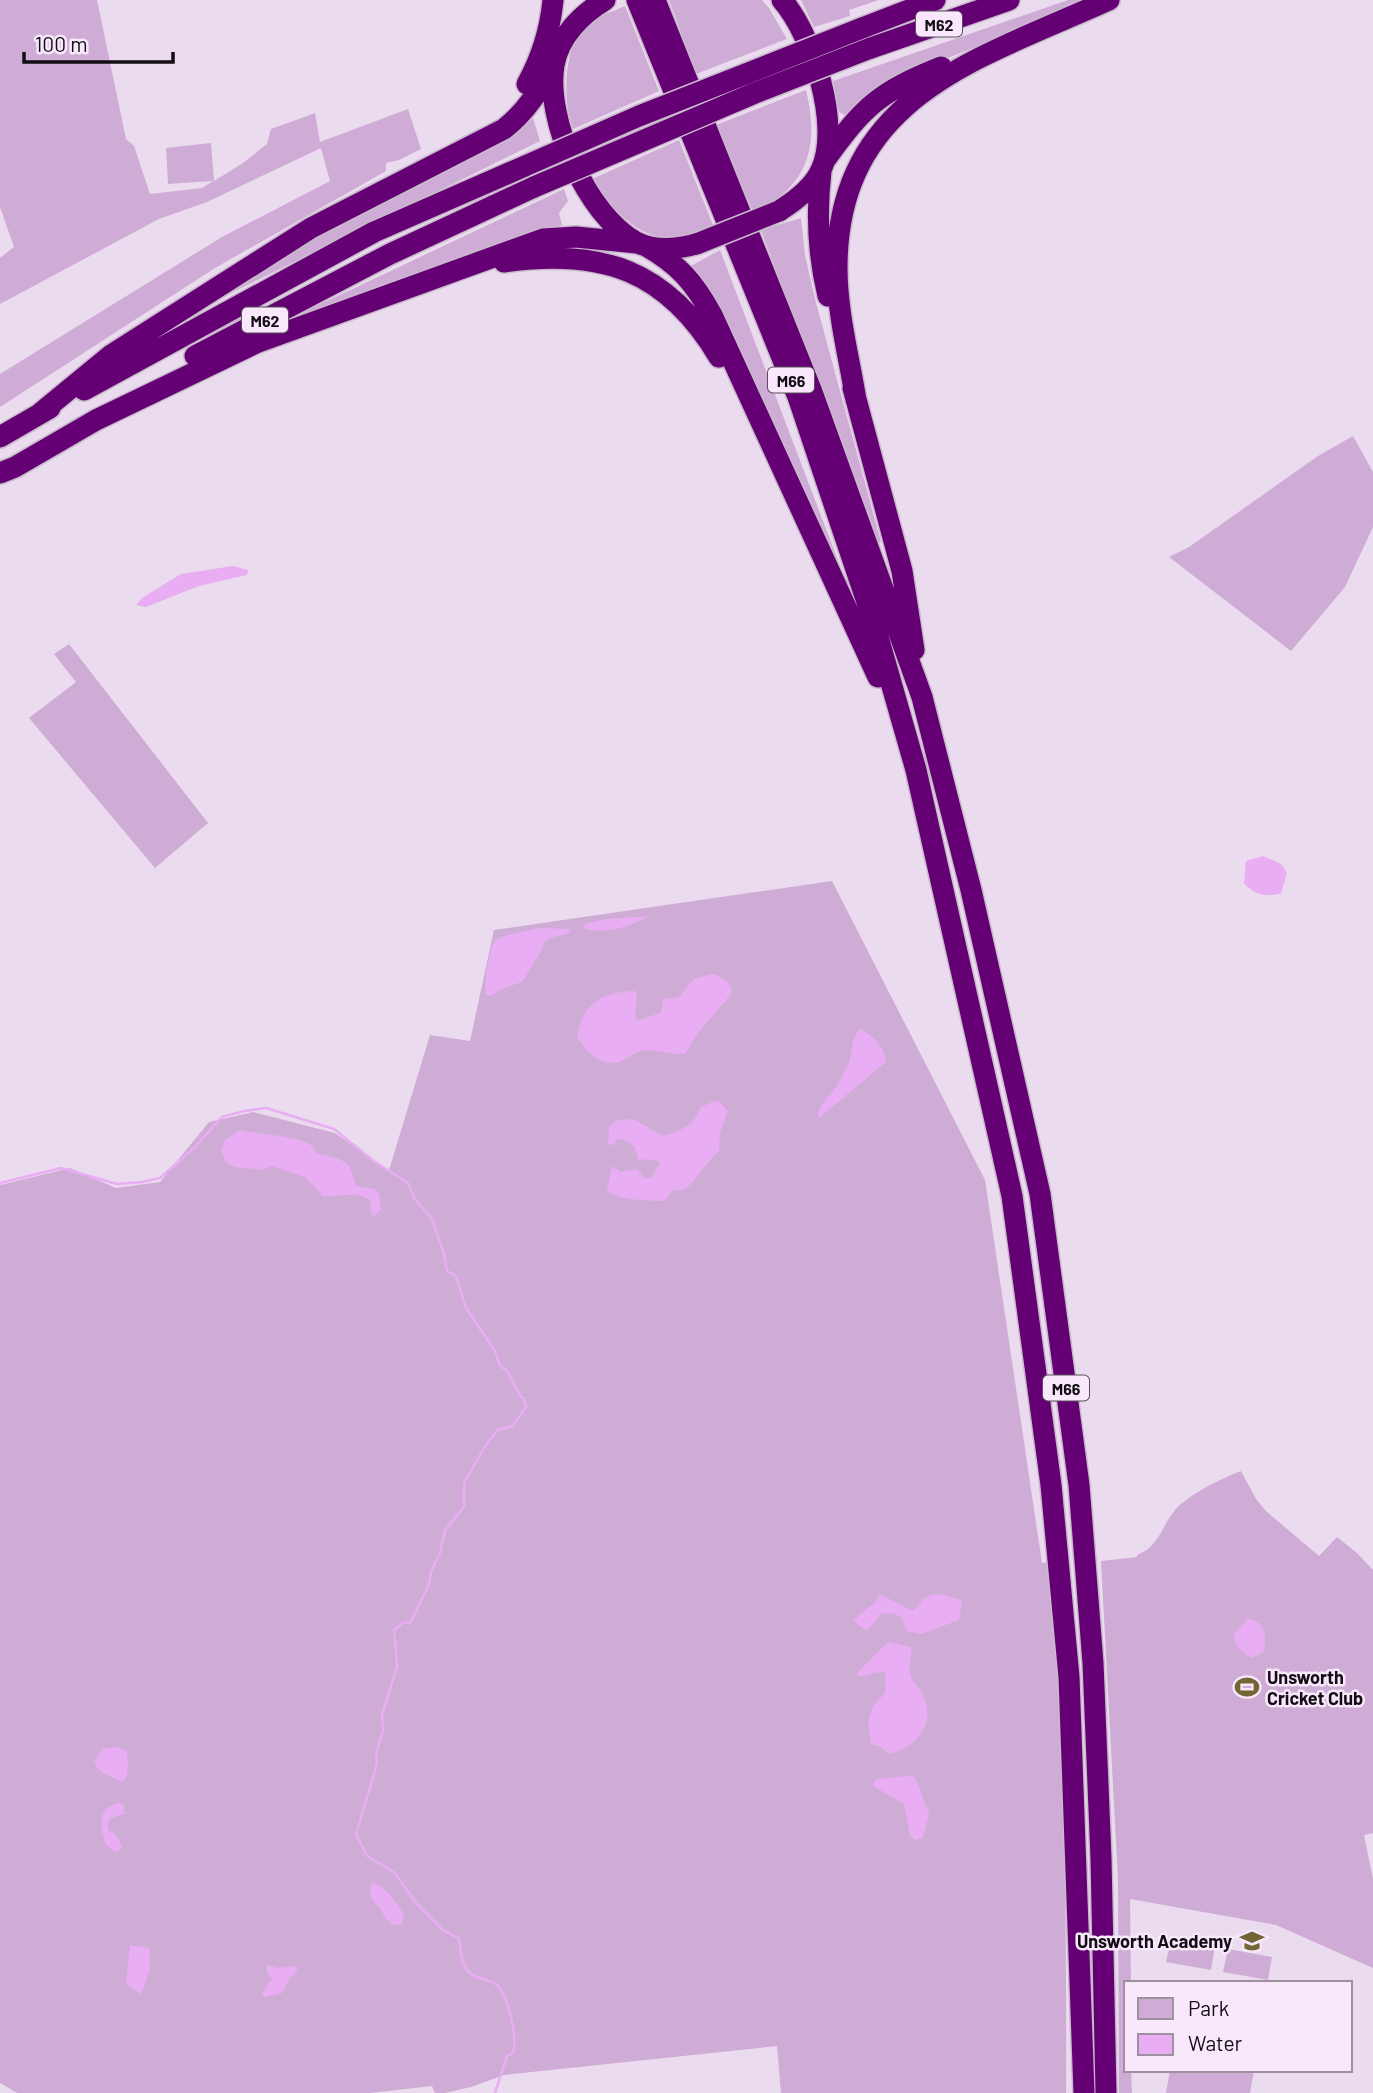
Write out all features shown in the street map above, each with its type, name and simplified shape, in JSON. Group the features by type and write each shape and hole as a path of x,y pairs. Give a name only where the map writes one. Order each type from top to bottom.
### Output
{"highway":[{"path":"38,415 132,341 311,228 388,186 501,115 526,87 543,52 553,0"},
{"path":"388,186 504,129 531,103 554,64 562,43 567,0"},
{"path":"562,43 587,11 605,0"},
{"name":"M66","path":"638,0 798,397 874,623 916,770 1012,1196 1051,1485 1069,1677 1084,2093"},
{"name":"M66","path":"655,0 812,392 922,697"},
{"path":"782,0 798,24 823,88 829,128 817,203 817,235 824,282 856,400"},
{"name":"M62","path":"0,438 374,232 651,111 935,0"},
{"name":"M62","path":"0,461 390,254 534,187 743,98 869,49 1009,0"},
{"path":"0,473 15,467 96,419 256,342 543,239 576,237 676,248 699,243 779,211 794,202 862,112 891,89 1108,0"},
{"path":"856,400 839,299 838,239 844,202 869,148 892,117 933,83 983,56 1108,0"},
{"path":"554,64 555,112 581,178 616,227 679,268 698,291 779,458 894,712 916,770"},
{"path":"426,280 505,262 567,257 610,264 640,277 668,295 708,338 779,458"},
{"name":"M66","path":"856,400 902,571 922,697 971,890 1040,1194 1079,1485 1093,1663 1101,1858 1106,2093"}],"green space":[{"path":"0,0 97,0 126,139 134,146 150,194 202,188 213,181 168,184 166,148 211,143 214,181 267,144 271,129 315,113 320,142 408,109 421,149 386,163 386,171 215,268 0,407 0,374 222,237 330,181 321,148 207,202 159,219 0,304 0,258 14,247 0,207"},
{"path":"669,0 762,0 787,39 696,74"},
{"path":"801,0 879,0 849,10 850,16 814,27"},
{"path":"1068,0 1091,0 879,86 858,101 845,115 839,112 833,81"},
{"path":"625,6 659,91 573,129 566,87 574,43 590,22"},
{"path":"806,90 811,131 807,158 802,170 778,199 752,209 716,125"},
{"path":"532,115 540,141 217,300 214,295"},
{"path":"679,140 713,225 682,239 664,238 638,228 627,220 592,179"},
{"path":"564,189 568,201 559,213 562,225 289,319"},
{"path":"801,218 805,255 815,299 881,542 877,544 761,230"},
{"path":"720,250 853,600 687,268"},
{"path":"1353,436 1373,472 1373,527 1345,587 1291,651 1169,557 1189,547 1318,456"},
{"path":"69,644 208,823 155,868 29,718 76,682 54,654"},
{"path":"832,881 985,1180 1042,1563 1051,1562 1064,1828 1066,2093 781,2093 777,2046 504,2075 445,2093 435,2093 432,2086 370,2093 17,2093 0,2083 0,1185 70,1168 116,1188 160,1182 209,1122 253,1112 335,1133 389,1170 430,1035 470,1041 494,930"},
{"name":"Unsworth Cricket Club","path":"1241,1471 1256,1499 1266,1511 1319,1556 1337,1537 1373,1570 1373,1833 1364,1835 1373,1879 1373,1968 1276,1925 1130,1899 1131,1981 1124,1981 1124,2072 1131,2072 1132,2093 1119,2093 1118,1879 1101,1561 1137,1557 1155,1542 1170,1516 1181,1504"},
{"path":"1171,1939 1215,1947 1211,1970 1166,1962"},
{"path":"1228,1949 1272,1957 1268,1980 1223,1972"},
{"path":"1170,2072 1254,2072 1250,2093 1166,2093"}],"water":[{"path":"233,566 248,570 247,575 199,586 146,607 136,605 142,598 181,574"},
{"path":"1263,856 1281,864 1287,873 1281,893 1261,894 1244,883 1246,861"},
{"path":"649,916 617,929 600,931 583,928 585,924 606,919"},
{"path":"539,928 571,929 569,933 550,938 544,943 522,982 491,996 486,995 487,967 495,940"},
{"path":"711,974 725,980 732,993 698,1033 685,1054 646,1050 621,1061 607,1063 589,1053 577,1036 584,1015 604,997 635,991 635,1016 638,1020 661,1013 663,999 678,998 694,979"},
{"path":"860,1029 878,1042 886,1062 819,1118 822,1105 847,1068 853,1041"},
{"path":"715,1101 720,1102 728,1111 720,1132 719,1152 687,1187 672,1191 664,1201 625,1198 607,1191 612,1166 621,1172 637,1169 644,1178 651,1178 660,1164 658,1161 643,1159 639,1162 635,1147 624,1140 617,1139 614,1145 608,1144 609,1127 617,1120 633,1119 663,1136 686,1126 699,1113 701,1107"},
{"path":"240,1130 298,1139 311,1145 317,1154 344,1161 351,1170 356,1186 375,1189 379,1194 381,1210 373,1217 371,1201 366,1198 354,1195 323,1196 305,1177 272,1166 260,1170 234,1167 225,1161 221,1151 225,1140"},
{"path":"880,1594 912,1611 929,1596 938,1594 953,1598 962,1601 959,1620 921,1634 907,1631 901,1617 892,1613 881,1614 867,1631 853,1621 876,1601"},
{"path":"1248,1619 1262,1626 1265,1635 1263,1652 1252,1658 1240,1649 1233,1635"},
{"path":"888,1642 911,1647 910,1674 927,1707 925,1725 916,1740 890,1754 871,1744 868,1721 873,1706 885,1693 886,1673 857,1676"},
{"path":"116,1747 126,1750 128,1772 123,1782 102,1772 94,1762 102,1749"},
{"path":"915,1777 929,1814 923,1837 916,1840 910,1836 904,1804 873,1786 876,1779"},
{"path":"123,1803 125,1814 108,1821 108,1830 119,1840 122,1848 117,1852 106,1845 101,1823 108,1807"},
{"path":"372,1883 381,1887 394,1900 404,1915 402,1924 393,1925 386,1918 370,1895"},
{"path":"130,1945 149,1948 150,1970 141,1994 126,1984"},
{"path":"267,1965 277,1968 294,1966 298,1970 289,1979 282,1993 264,1997 262,1993 272,1979 267,1972"}],"waterway":[{"path":"0,1183 61,1168 117,1184 160,1178 195,1147 222,1117 266,1108 334,1129 375,1162 408,1183 414,1198 432,1219 447,1271 456,1276 466,1308 495,1351 500,1366 507,1371 524,1398 526,1407 513,1426 498,1430 487,1443 464,1483 464,1507 445,1530 429,1584 411,1622 403,1623 394,1630 397,1667 382,1715 383,1731 376,1754 377,1762 356,1834 367,1856 394,1872 417,1904 443,1930 459,1939 468,1971 494,1983 501,1990 511,2018 514,2046 513,2053 507,2056 495,2093"}],"place":[{"name":"Unsworth Cricket Club","path":"1247,1687"},
{"name":"Unsworth Academy","path":"1252,1941"}]}
